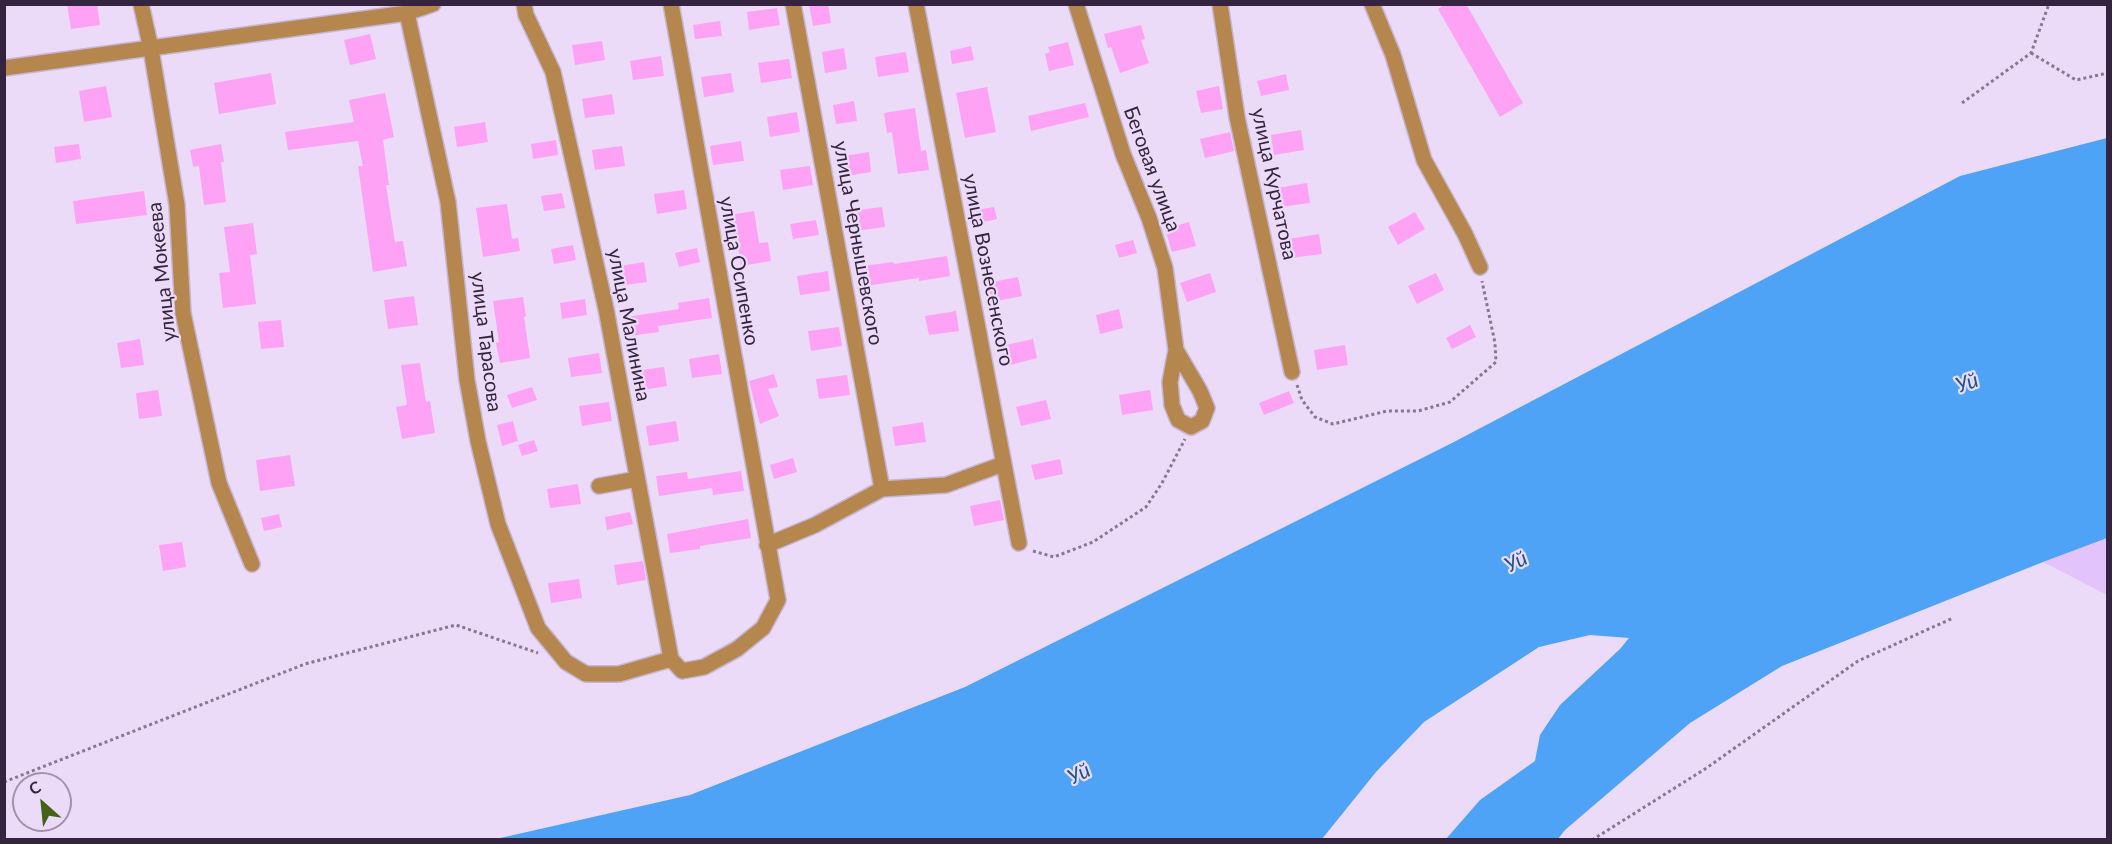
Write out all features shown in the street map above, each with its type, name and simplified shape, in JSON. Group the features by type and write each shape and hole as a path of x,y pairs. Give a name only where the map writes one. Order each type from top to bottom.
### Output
{"street":[{"name":"улица Мокеева","path":"141,4 151,49 177,205 183,313 219,483 252,564"},
{"path":"4,68 407,13 433,4"},
{"name":"улица Малинина","path":"524,4 526,15 553,72 606,309 671,659"},
{"name":"улица Осипенко","path":"670,4 778,600 763,628 737,649 704,667 682,671 671,659"},
{"name":"улица Чернышевского","path":"793,4 882,489"},
{"name":"улица Вознесенского","path":"916,4 1019,543"},
{"name":"Беговая улица","path":"1076,4 1123,154 1149,218 1165,268 1176,350"},
{"name":"улица Курчатова","path":"1220,4 1237,117 1292,372"},
{"path":"1372,4 1393,55 1424,160 1466,234 1480,267"},
{"name":"улица Тарасова","path":"407,13 448,202 467,380 495,515 538,628 566,662"},
{"path":"1176,350 1200,391 1207,408 1202,421 1191,427 1178,420 1172,405 1170,382 1176,350"},
{"path":"767,545 815,525 882,489 946,485 1003,464"},
{"path":"599,486 638,480"},
{"path":"566,662 586,674 619,674 671,659"}],"path":[{"path":"1962,103 2031,53 2049,4"},
{"path":"2031,53 2076,80 2108,73"},
{"path":"1292,372 1302,400 1315,417 1334,424 1387,411 1418,411 1450,402 1496,362 1495,343 1480,267"},
{"path":"1019,543 1030,550 1054,557 1093,542 1146,507 1162,483 1191,427"},
{"path":"1592,840 1705,769 1858,661 1953,618"},
{"path":"4,782 305,664 456,625 566,662"}],"shaded area":[{"path":"2107,538 2107,595 2043,562"}],"water":[{"name":"Уй","path":"2107,138 2107,538 1782,666 1690,723 1565,830 1558,839 1446,839 1480,800 1535,761 1540,735 1560,705 1629,638 1590,635 1539,647 1424,722 1376,772 1322,839 496,839 690,795 965,687 1452,443 1960,176"}],"building":[{"path":"67,4 97,4 100,25 71,29"},
{"path":"809,4 828,4 831,23 813,26"},
{"path":"1445,4 1466,4 1523,103 1500,117 1438,9"},
{"path":"777,8 780,25 749,30 747,12"},
{"path":"720,21 722,36 695,39 693,25"},
{"path":"1141,25 1145,39 1141,40 1149,63 1120,73 1104,34"},
{"path":"370,34 376,59 350,65 344,40"},
{"path":"602,41 605,60 575,65 572,45"},
{"path":"1068,42 1074,65 1049,71 1045,54 1050,52 1048,47"},
{"path":"971,46 974,60 952,64 950,51"},
{"path":"844,48 847,69 825,73 822,52"},
{"path":"906,52 909,72 878,77 875,57"},
{"path":"661,56 664,76 633,80 630,61"},
{"path":"789,59 792,78 761,83 758,63"},
{"path":"271,73 276,104 219,114 214,83"},
{"path":"731,73 734,92 704,97 701,77"},
{"path":"1286,74 1289,90 1261,96 1257,81"},
{"path":"106,86 112,117 84,122 79,91"},
{"path":"1219,86 1223,109 1201,113 1196,91"},
{"path":"987,87 996,132 965,138 956,93"},
{"path":"385,93 394,137 383,140 389,185 386,185 395,242 403,241 407,266 373,272 358,166 363,166 358,141 288,150 285,132 354,122 349,100"},
{"path":"612,94 615,114 585,118 582,99"},
{"path":"854,101 857,121 836,124 833,105"},
{"path":"1085,103 1089,117 1031,131 1028,116"},
{"path":"915,108 921,151 926,150 929,170 898,174 892,132 887,133 884,113"},
{"path":"797,112 800,132 770,137 767,117"},
{"path":"485,122 488,142 457,147 454,127"},
{"path":"1301,130 1304,150 1274,155 1271,135"},
{"path":"1230,132 1234,151 1205,158 1200,139"},
{"path":"556,140 558,155 533,159 531,144"},
{"path":"741,141 744,161 713,165 710,146"},
{"path":"79,144 81,159 56,163 54,147"},
{"path":"221,144 226,202 204,205 199,166 193,167 190,150"},
{"path":"622,146 625,166 595,170 592,150"},
{"path":"869,152 871,172 841,177 838,157"},
{"path":"810,166 813,185 783,190 780,170"},
{"path":"1307,183 1310,203 1280,207 1277,188"},
{"path":"684,190 687,209 657,214 654,194"},
{"path":"144,191 147,215 76,224 73,201"},
{"path":"562,193 565,208 544,211 541,196"},
{"path":"507,204 512,239 518,238 520,251 483,257 476,208"},
{"path":"882,207 885,227 855,231 852,211"},
{"path":"994,207 997,219 979,223 976,210"},
{"path":"754,211 759,243 768,242 771,261 741,266 736,234 727,236 724,216"},
{"path":"1415,212 1425,229 1398,245 1388,227"},
{"path":"816,220 819,235 793,239 790,224"},
{"path":"1189,222 1196,246 1172,252 1165,229"},
{"path":"253,223 257,254 250,255 256,304 223,308 219,273 230,272 224,227"},
{"path":"1319,234 1322,254 1291,258 1289,239"},
{"path":"1133,240 1137,253 1119,258 1115,245"},
{"path":"573,245 576,260 554,264 551,249"},
{"path":"697,248 700,262 679,267 675,253"},
{"path":"947,256 950,276 866,286 863,266"},
{"path":"644,262 647,282 617,286 614,267"},
{"path":"828,271 830,291 800,295 797,276"},
{"path":"1210,273 1216,292 1187,302 1180,283"},
{"path":"1436,273 1444,290 1417,304 1408,286"},
{"path":"1018,277 1022,296 992,302 988,283"},
{"path":"414,296 418,325 388,329 384,300"},
{"path":"523,297 530,358 500,363 493,301"},
{"path":"709,298 712,318 658,326 659,332 629,336 626,317 679,309 678,303"},
{"path":"585,299 587,315 562,319 560,303"},
{"path":"1119,309 1123,328 1100,334 1096,315"},
{"path":"956,311 959,331 929,335 925,316"},
{"path":"281,320 284,347 261,349 258,322"},
{"path":"1470,325 1476,337 1452,349 1446,338"},
{"path":"839,327 842,346 811,351 808,331"},
{"path":"140,339 144,365 121,368 117,343"},
{"path":"1033,339 1037,358 1007,366 1002,346"},
{"path":"1345,345 1348,365 1317,370 1314,350"},
{"path":"599,353 602,373 571,377 568,358"},
{"path":"719,354 722,374 692,378 689,359"},
{"path":"420,363 426,402 430,401 435,433 402,439 396,407 407,405 401,365"},
{"path":"664,367 667,386 637,391 634,371"},
{"path":"774,374 778,387 768,389 779,416 760,424 749,381"},
{"path":"847,375 850,395 819,399 816,379"},
{"path":"532,387 537,400 512,408 507,395"},
{"path":"158,390 162,416 139,419 136,393"},
{"path":"1150,390 1153,410 1122,415 1119,395"},
{"path":"1289,391 1294,403 1264,415 1259,403"},
{"path":"1046,400 1051,419 1021,426 1016,407"},
{"path":"609,402 612,421 582,426 579,406"},
{"path":"513,421 518,441 502,446 497,425"},
{"path":"676,421 679,441 649,446 646,426"},
{"path":"923,422 926,442 895,446 892,427"},
{"path":"534,440 538,451 522,456 518,445"},
{"path":"290,455 295,486 260,491 256,460"},
{"path":"793,458 797,472 774,479 770,465"},
{"path":"1060,459 1063,474 1035,480 1031,465"},
{"path":"741,471 744,491 713,495 712,488 659,496 656,476 687,472 688,479"},
{"path":"578,484 581,504 550,508 547,489"},
{"path":"1000,500 1004,520 974,526 970,506"},
{"path":"630,512 633,524 607,530 605,517"},
{"path":"279,514 282,527 264,531 261,518"},
{"path":"748,519 751,538 670,553 667,534"},
{"path":"182,542 186,567 163,571 159,545"},
{"path":"643,561 646,580 617,585 614,565"},
{"path":"579,579 582,598 551,603 548,583"}]}
